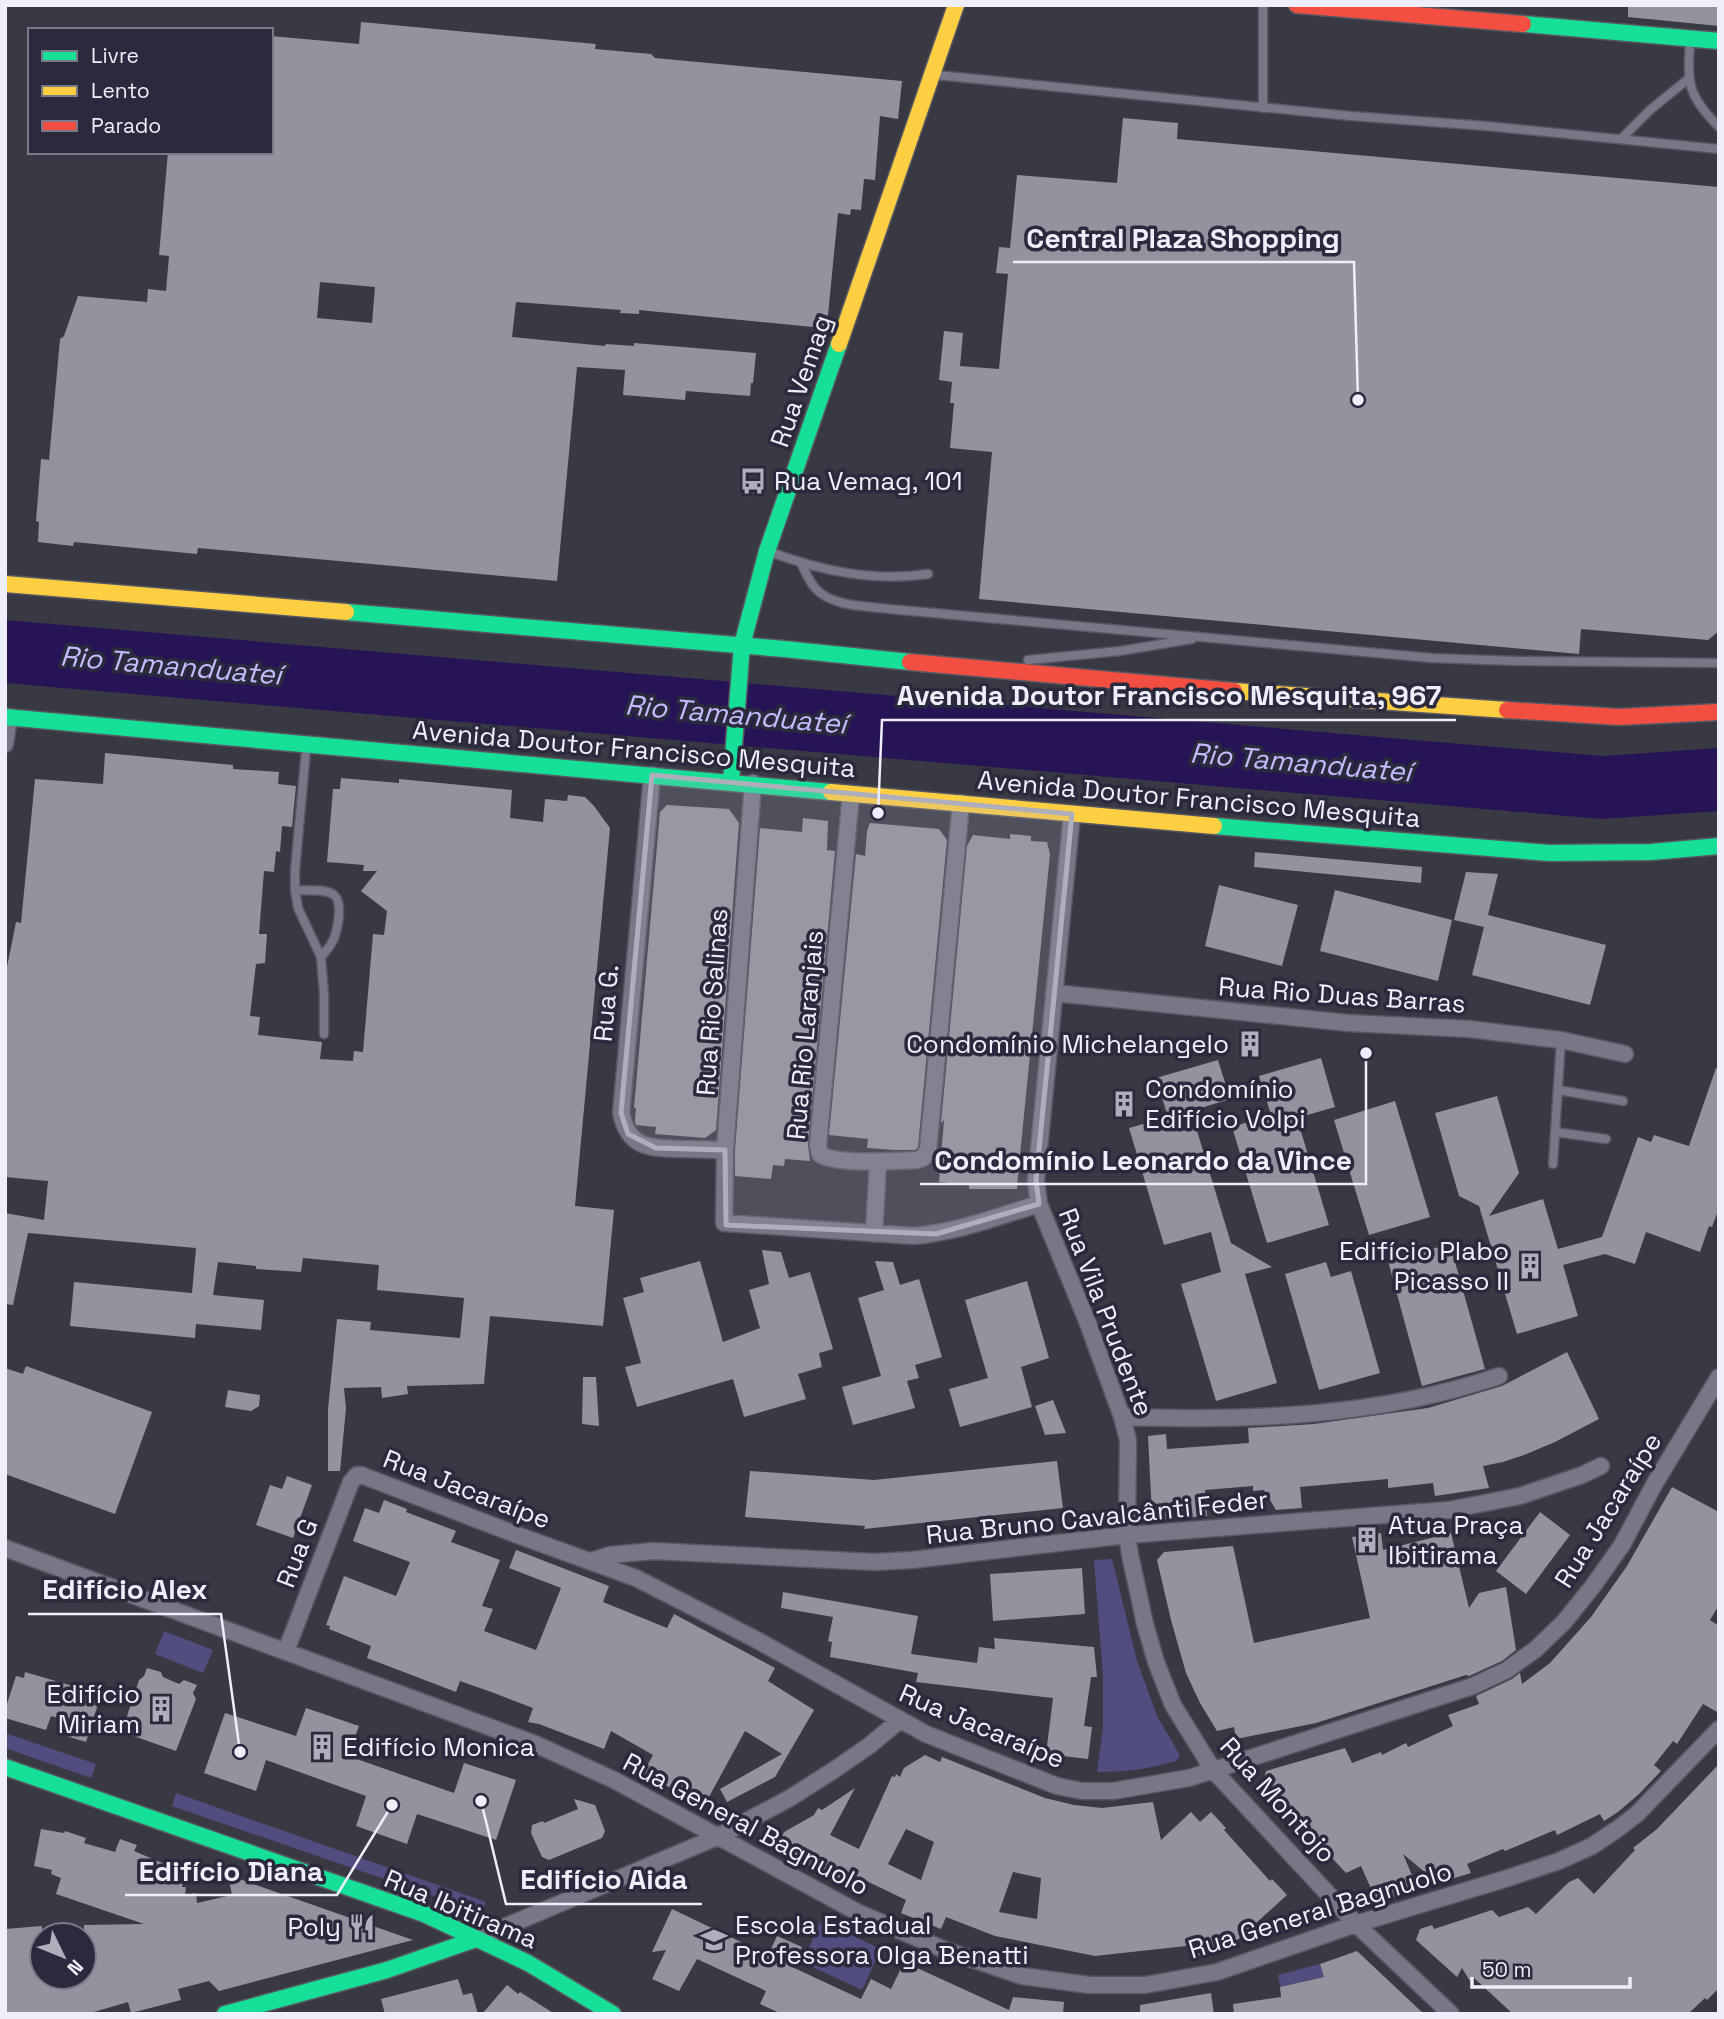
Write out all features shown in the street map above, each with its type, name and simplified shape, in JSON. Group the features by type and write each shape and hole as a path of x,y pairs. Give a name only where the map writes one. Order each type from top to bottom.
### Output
{"main road":[{"name":"Rua Vemag","path":"731,782 742,645 767,551 956,5"},
{"path":"1297,5 1719,41"},
{"path":"5,584 742,645 1277,695 1619,717 1719,712"},
{"name":"Avenida Doutor Francisco Mesquita","path":"7,717 1072,814 1550,853 1651,852 1719,846"},
{"name":"Rua Ibitirama","path":"5,1767 424,1914 528,1963 613,2014"},
{"path":"225,2014 387,1970 476,1939"}],"street":[{"path":"5,744 7,717"},
{"name":"Rua G.","path":"652,775 621,1113 623,1124 628,1134 644,1145 656,1148 724,1150"},
{"name":"Rua Rio Salinas","path":"753,783 724,1150 724,1222 726,1225 874,1234"},
{"name":"Rua Rio Laranjais","path":"851,794 818,1145 823,1157 878,1162 917,1160 923,1158 928,1150 961,803"},
{"name":"Rua Vila Prudente","path":"1072,814 1036,1180 1038,1205 1087,1321 1128,1440 1127,1535"},
{"name":"Rua Rio Duas Barras","path":"1054,993 1349,1023 1469,1029 1561,1041 1625,1054"},
{"path":"878,1162 874,1234 936,1234 1038,1205"},
{"path":"1122,1417 1208,1418 1309,1414 1408,1400 1499,1376"},
{"name":"Rua Jacaraípe","path":"357,1475 592,1560 647,1583 755,1639 926,1734 1057,1786 1083,1791 1112,1790 1189,1779 1473,1686 1507,1670 1536,1649 1564,1622 1594,1586 1622,1545 1655,1483 1719,1377"},
{"name":"Rua Bruno Cavalcânti Feder","path":"592,1560 610,1555 653,1551 874,1562 912,1560 1127,1535 1449,1510 1520,1496 1601,1466"},
{"name":"Rua G","path":"286,1651 351,1482 357,1475"},
{"name":"Rua Montojo","path":"1127,1535 1144,1624 1156,1662 1173,1705 1213,1770 1356,1924 1451,2014"},
{"name":"Rua General Bagnuolo","path":"5,1548 533,1743 614,1780 857,1912 945,1950 1022,1976 1089,1985 1145,1985 1217,1972 1356,1924 1559,1861 1592,1846 1637,1814 1719,1729"},
{"path":"476,1939 717,1837 790,1798 834,1770 900,1720"}],"lane":[{"path":"1263,5 1263,108"},
{"path":"1690,39 1688,79 1705,113 1719,127"},
{"path":"933,75 1719,149"},
{"path":"1621,139 1650,110 1688,79"},
{"path":"767,551 850,575 880,578 928,574"},
{"path":"801,563 815,587 831,599 905,610 1432,658 1719,663"},
{"path":"956,667 1120,651 1205,637"},
{"path":"307,744 295,890 298,908 320,957 324,975 324,1034"},
{"path":"295,890 326,892 337,898 338,926 331,945 320,957"},
{"path":"1553,1164 1561,1041"},
{"path":"1558,1090 1623,1101"},
{"path":"1555,1132 1606,1139"}],"highlighted area":[{"path":"652,775 1072,814 1036,1180 1039,1204 936,1234 726,1225 725,1150 656,1148 628,1134 621,1113"}],"shaded area":[{"path":"1112,1559 1137,1661 1158,1718 1180,1755 1176,1761 1156,1766 1097,1772 1103,1729 1103,1677 1094,1560"},
{"path":"164,1631 213,1650 203,1673 155,1654"},
{"path":"5,1733 96,1764 91,1778 5,1748"},
{"path":"176,1793 486,1902 483,1911 172,1806"},
{"path":"821,1921 881,1949 862,1990 802,1962"},
{"path":"1320,1964 1324,1977 1280,1987 1278,1975"}],"water":[{"name":"Rio Tamanduateí","path":"5,620 1603,756 1719,748 1719,811 1602,819 5,683"}],"building":[{"path":"1628,5 1719,5 1719,26 1628,17"},
{"path":"361,22 596,44 595,49 651,54 655,58 902,81 898,119 880,116 875,180 864,179 861,210 851,209 850,215 838,213 828,315 823,328 639,310 639,314 620,313 621,310 516,302 512,337 605,346 634,346 634,343 756,353 750,396 686,391 685,400 623,395 625,370 577,367 557,581 198,548 197,554 74,542 73,546 38,542 39,522 36,521 41,459 49,460 60,339 64,336 78,296 147,302 148,289 166,291 169,256 159,255 168,154 273,154 273,36 359,44","holes":["320,282 375,287 372,323 317,318"]},
{"path":"1123,118 1178,123 1177,139 1719,187 1719,631 1708,640 1581,629 1579,654 979,599 992,452 950,448 954,403 950,403 952,382 939,380 944,331 963,333 960,366 999,369 1008,274 996,273 999,247 1010,248 1017,175 1117,183"},
{"path":"105,753 279,772 278,784 296,786 292,827 282,826 280,852 276,851 274,872 264,871 259,934 267,934 265,963 256,964 250,1016 260,1017 258,1035 322,1042 320,1059 353,1061 354,1051 363,1052 373,934 384,935 387,911 361,891 377,871 363,871 364,865 327,862 333,789 340,789 341,778 399,783 399,779 512,790 510,818 543,822 545,799 567,801 568,795 585,797 594,806 610,828 575,1206 614,1210 603,1326 490,1316 484,1384 407,1386 408,1394 382,1398 381,1387 344,1388 346,1408 340,1471 328,1471 328,1409 337,1319 371,1322 370,1330 460,1338 464,1298 377,1290 379,1265 303,1258 301,1272 256,1269 256,1266 218,1262 213,1295 264,1300 261,1330 196,1324 195,1338 70,1326 74,1282 192,1293 196,1248 28,1233 13,1305 5,1304 5,1213 44,1220 48,1181 5,1177 5,977 16,922 21,923 35,779 103,784"},
{"path":"667,805 729,809 739,823 716,1130 705,1138 655,1134 656,1127 636,1125 635,1121 660,812"},
{"path":"803,818 828,821 827,850 835,851 808,1144 810,1161 785,1159 784,1166 773,1165 771,1179 735,1176 760,828 802,832"},
{"path":"870,823 939,829 947,840 918,1147 915,1150 867,1148 868,1139 829,1135 856,854 865,856"},
{"path":"1010,834 1031,836 1031,841 1047,842 1050,854 1017,1189 969,1189 969,1185 939,1182 944,1120 941,1123 967,846 973,835 1010,839"},
{"path":"1255,852 1422,867 1421,883 1254,867"},
{"path":"1466,872 1498,874 1488,915 1606,945 1590,1005 1472,975 1484,927 1454,920"},
{"path":"1219,885 1298,905 1282,966 1205,946"},
{"path":"1335,890 1452,920 1438,981 1320,951"},
{"path":"1321,1058 1335,1107 1297,1118 1329,1225 1267,1243 1232,1127 1271,1115 1259,1076"},
{"path":"1218,1060 1230,1099 1191,1111 1231,1243 1272,1267 1245,1274 1277,1383 1216,1401 1181,1284 1221,1272 1211,1232 1164,1245 1129,1128 1168,1117 1156,1078"},
{"path":"1716,1068 1719,1068 1719,1208 1700,1252 1646,1232 1635,1264 1605,1254 1563,1265 1578,1316 1517,1334 1479,1206 1459,1196 1435,1113 1497,1096 1519,1173 1489,1216 1543,1199 1558,1249 1602,1237 1638,1137 1651,1142 1654,1135 1689,1146"},
{"path":"1395,1101 1430,1217 1369,1235 1334,1120"},
{"path":"1450,1244 1485,1369 1422,1386 1388,1261"},
{"path":"762,1250 781,1252 789,1278 810,1272 833,1349 819,1353 822,1367 798,1374 806,1399 744,1417 733,1379 637,1407 625,1367 641,1363 623,1298 644,1292 640,1278 700,1261 723,1342 760,1328 749,1290 769,1284"},
{"path":"875,1261 893,1262 900,1285 919,1279 942,1357 915,1365 919,1378 907,1381 915,1408 853,1425 842,1387 881,1376 858,1298 884,1290"},
{"path":"1326,1262 1331,1277 1351,1271 1380,1373 1319,1390 1285,1274"},
{"path":"1027,1281 1049,1358 1021,1367 1032,1407 960,1427 949,1389 988,1378 965,1300"},
{"path":"1567,1352 1599,1419 1524,1455 1483,1466 1489,1488 1435,1496 1433,1483 1388,1488 1388,1479 1300,1487 1302,1508 1276,1510 1264,1490 1253,1491 1253,1486 1205,1490 1207,1516 1157,1520 1152,1515 1148,1436 1166,1434 1167,1449 1249,1443 1248,1428 1314,1424 1428,1408 1502,1386"},
{"path":"26,1366 152,1412 115,1514 5,1474 5,1368 23,1374"},
{"path":"583,1377 596,1377 599,1426 582,1424"},
{"path":"228,1390 260,1395 259,1406 251,1411 225,1407"},
{"path":"1053,1400 1066,1433 1045,1435 1035,1406"},
{"path":"1057,1461 1063,1508 864,1529 865,1526 745,1517 750,1471 874,1480"},
{"path":"287,1476 312,1485 293,1538 256,1525 270,1485 282,1489"},
{"path":"1672,1487 1719,1512 1719,1605 1710,1620 1719,1626 1719,1713 1703,1704 1677,1744 1673,1741 1654,1765 1661,1771 1639,1794 1604,1821 1600,1814 1557,1835 1555,1830 1505,1851 1503,1849 1467,1864 1471,1873 1441,1882 1436,1871 1427,1874 1403,1854 1414,1880 1407,1883 1411,1893 1384,1900 1371,1899 1372,1891 1361,1866 1346,1873 1263,1784 1266,1771 1345,1748 1352,1763 1381,1752 1382,1755 1406,1743 1408,1747 1453,1726 1448,1715 1479,1704 1476,1696 1520,1673 1522,1684 1550,1663 1591,1617 1627,1566"},
{"path":"384,1500 407,1509 406,1512 456,1531 451,1542 500,1560 482,1606 493,1609 484,1631 536,1650 561,1588 509,1568 516,1550 609,1586 603,1602 667,1628 674,1614 775,1668 768,1681 814,1710 775,1777 727,1802 720,1789 782,1754 745,1731 704,1806 643,1773 653,1755 611,1731 604,1749 528,1722 533,1708 494,1693 460,1681 456,1692 367,1658 371,1646 329,1629 330,1626 326,1625 344,1576 396,1596 410,1562 353,1541 365,1508 379,1513"},
{"path":"1540,1512 1570,1535 1526,1594 1496,1571"},
{"path":"1381,1533 1383,1550 1451,1533 1469,1608 1479,1593 1506,1587 1516,1650 1502,1661 1469,1676 1316,1723 1236,1739 1234,1727 1217,1731 1186,1673 1157,1560 1164,1552 1233,1546 1254,1643 1370,1618 1352,1537"},
{"path":"1082,1568 1085,1614 993,1621 990,1574"},
{"path":"783,1592 918,1616 911,1654 977,1663 979,1647 995,1649 994,1638 1094,1647 1097,1677 1091,1677 1084,1726 1092,1727 1088,1759 1046,1754 1053,1698 916,1682 918,1673 830,1657 832,1642 828,1641 833,1617 781,1608"},
{"name":"Edifício Miriam","path":"147,1668 161,1672 163,1677 179,1684 184,1680 197,1685 193,1693 196,1699 176,1751 125,1733 128,1724 126,1719 139,1680"},
{"path":"25,1672 93,1692 91,1698 99,1701 86,1742 59,1734 62,1719 51,1716 46,1730 5,1718 16,1676 24,1678"},
{"path":"306,1708 359,1726 348,1756 454,1793 464,1763 516,1780 496,1840 417,1814 407,1844 356,1826 366,1796 266,1760 256,1791 204,1773 225,1713 296,1736"},
{"path":"925,1755 940,1762 942,1757 1045,1798 1074,1805 1102,1808 1153,1802 1161,1840 1191,1812 1200,1822 1211,1812 1270,1881 1272,1879 1287,1895 1233,1944 1235,1948 1197,1956 1195,1945 1095,1956 995,1936 946,1917 941,1929 901,1913 906,1900 854,1875 848,1888 777,1847 784,1832 814,1815 818,1808 822,1810 855,1788 830,1835 859,1849 892,1776 895,1777 896,1774 900,1777 904,1768","holes":["906,1829 934,1842 921,1880 888,1864","1013,1872 1041,1878 1037,1919 999,1912"]},
{"path":"1719,1764 1719,1988 1688,2014 1513,2014 1474,1978 1470,1981 1462,1968 1457,1977 1416,1940 1420,1929 1432,1925 1434,1929 1492,1910 1499,1917 1528,1907 1536,1914 1569,1882 1578,1878 1594,1894 1635,1850 1633,1848 1657,1829"},
{"path":"574,1799 595,1805 605,1831 602,1838 549,1860 542,1857 531,1833 532,1825 578,1809"},
{"path":"41,1829 65,1831 86,1838 84,1843 115,1852 120,1839 137,1845 134,1851 167,1865 161,1879 183,1881 182,1887 186,1887 185,1895 196,1893 197,1903 232,1895 228,1875 413,1940 219,1991 209,1981 178,1989 181,2000 131,2013 128,2002 87,2014 5,2014 5,1929 28,1927 28,1991 98,1991 98,1925 144,1924 56,1894 61,1878 51,1874 52,1870 34,1866"},
{"path":"672,1909 768,1955 777,1936 802,1947 792,1967 861,1999 871,1979 891,1989 904,1962 1009,2010 1013,1997 1064,2002 1063,2014 782,2014 760,2004 766,1991 697,1959 679,1991 652,1979 666,1950 652,1952"},
{"path":"1357,1951 1424,2014 1234,2014 1233,2004 1281,1997 1280,1987 1324,1977 1320,1964"},
{"path":"458,1979 463,1995 472,1993 478,2014 385,2014 381,1999"},
{"path":"507,1985 518,1994 520,1992 555,2014 482,2014"},
{"path":"1211,1993 1214,2014 1140,2014 1140,2005"}],"traffic: fast":[{"path":"1523,24 1719,41"},
{"path":"731,782 742,645 767,551 839,344"},
{"path":"346,612 910,662"},
{"path":"5,717 831,792"},
{"path":"1214,826 1550,853 1651,852 1719,846"},
{"path":"5,1767 424,1914 528,1963 613,2014"},
{"path":"225,2014 387,1970 476,1939"}],"traffic: slow":[{"path":"839,344 956,5"},
{"path":"5,584 346,612"},
{"path":"1234,691 1507,710"},
{"path":"831,792 1214,826"}],"traffic: jam":[{"path":"1297,5 1523,24"},
{"path":"910,662 1234,691"},
{"path":"1507,710 1619,717 1719,712"}],"place":[{"name":"Central Plaza Shopping","path":"1358,400"},
{"name":"Rua Vemag, 101","path":"753,481"},
{"name":"Avenida Doutor Francisco Mesquita, 967","path":"878,813"},
{"name":"Condomínio Michelangelo","path":"1250,1044"},
{"name":"Condomínio Leonardo da Vince","path":"1366,1053"},
{"name":"Condomínio Edifício Volpi","path":"1124,1104"},
{"name":"Edifício Plabo Picasso II","path":"1530,1266"},
{"name":"Atua Praça Ibitirama","path":"1367,1540"},
{"name":"Edifício Miriam","path":"161,1709"},
{"name":"Edifício Monica","path":"322,1747"},
{"name":"Edifício Alex","path":"240,1752"},
{"name":"Edifício Aida","path":"481,1801"},
{"name":"Edifício Diana","path":"392,1805"},
{"name":"Poly","path":"362,1927"},
{"name":"Escola Estadual Professora Olga Benatti","path":"714,1940"}]}
